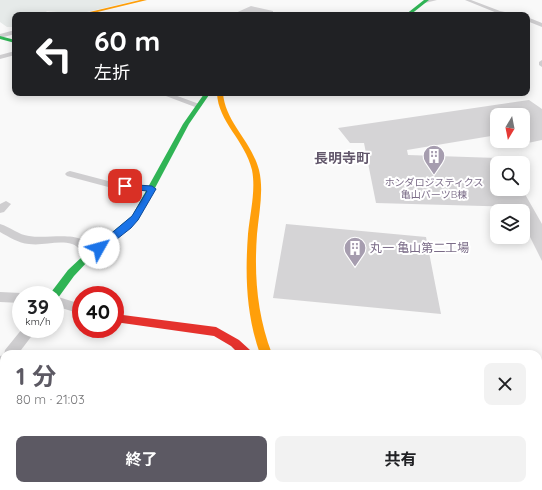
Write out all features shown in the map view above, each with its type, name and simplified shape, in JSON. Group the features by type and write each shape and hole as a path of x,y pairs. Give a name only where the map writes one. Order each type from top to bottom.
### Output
{"main road":[{"path":"93,12 145,0"},
{"path":"411,12 426,1"},
{"path":"0,37 12,41"},
{"path":"60,286 67,277 91,253 131,222 152,189 161,170 198,105 205,96"},
{"path":"220,96 221,106 244,142 256,173 250,301 255,325 264,350"},
{"path":"124,319 216,332 235,343 242,350"}],"street":[{"path":"426,1 435,0"},
{"path":"467,0 499,12"},
{"path":"530,20 542,25"},
{"path":"0,37 12,33"},
{"path":"0,57 12,54"},
{"path":"171,96 198,105"},
{"path":"70,174 112,185 152,189"},
{"path":"0,228 13,236 29,240 74,240 86,245 91,253"},
{"path":"0,297 12,298"},
{"path":"13,350 23,338"}],"shaded area":[{"path":"0,0 139,0 87,12 12,12 12,27 7,27 0,22"}],"building":[{"path":"251,6 273,11 273,12 238,12"},
{"path":"529,100 542,109 542,140 530,143 530,108 490,108 490,136 407,150 408,155 490,158 490,196 526,196 542,224 542,261 530,237 530,204 490,204 490,206 376,203 364,143 350,143 338,128"},
{"name":"丸一 亀山第二工場","path":"286,224 426,237 441,314 273,298"}],"traffic: fast":[{"path":"411,12 427,0"},
{"path":"0,37 12,41"},
{"path":"61,286 86,258 135,218 186,124 205,96"}],"traffic: slow":[{"path":"92,12 145,0"},
{"path":"220,96 222,107 228,120 247,147 257,178 251,287 256,320 265,350"}],"traffic: jam":[{"path":"124,319 216,332 235,343 242,350"}],"place":[{"name":"ホンダロジスティクス 亀山パーツB棟","path":"434,176"},
{"name":"丸一 亀山第二工場","path":"355,268"}],"district":[{"name":"長明寺町","path":"342,158"}],"route":[{"path":"99,248 128,226 135,218 152,189 125,186"}]}
